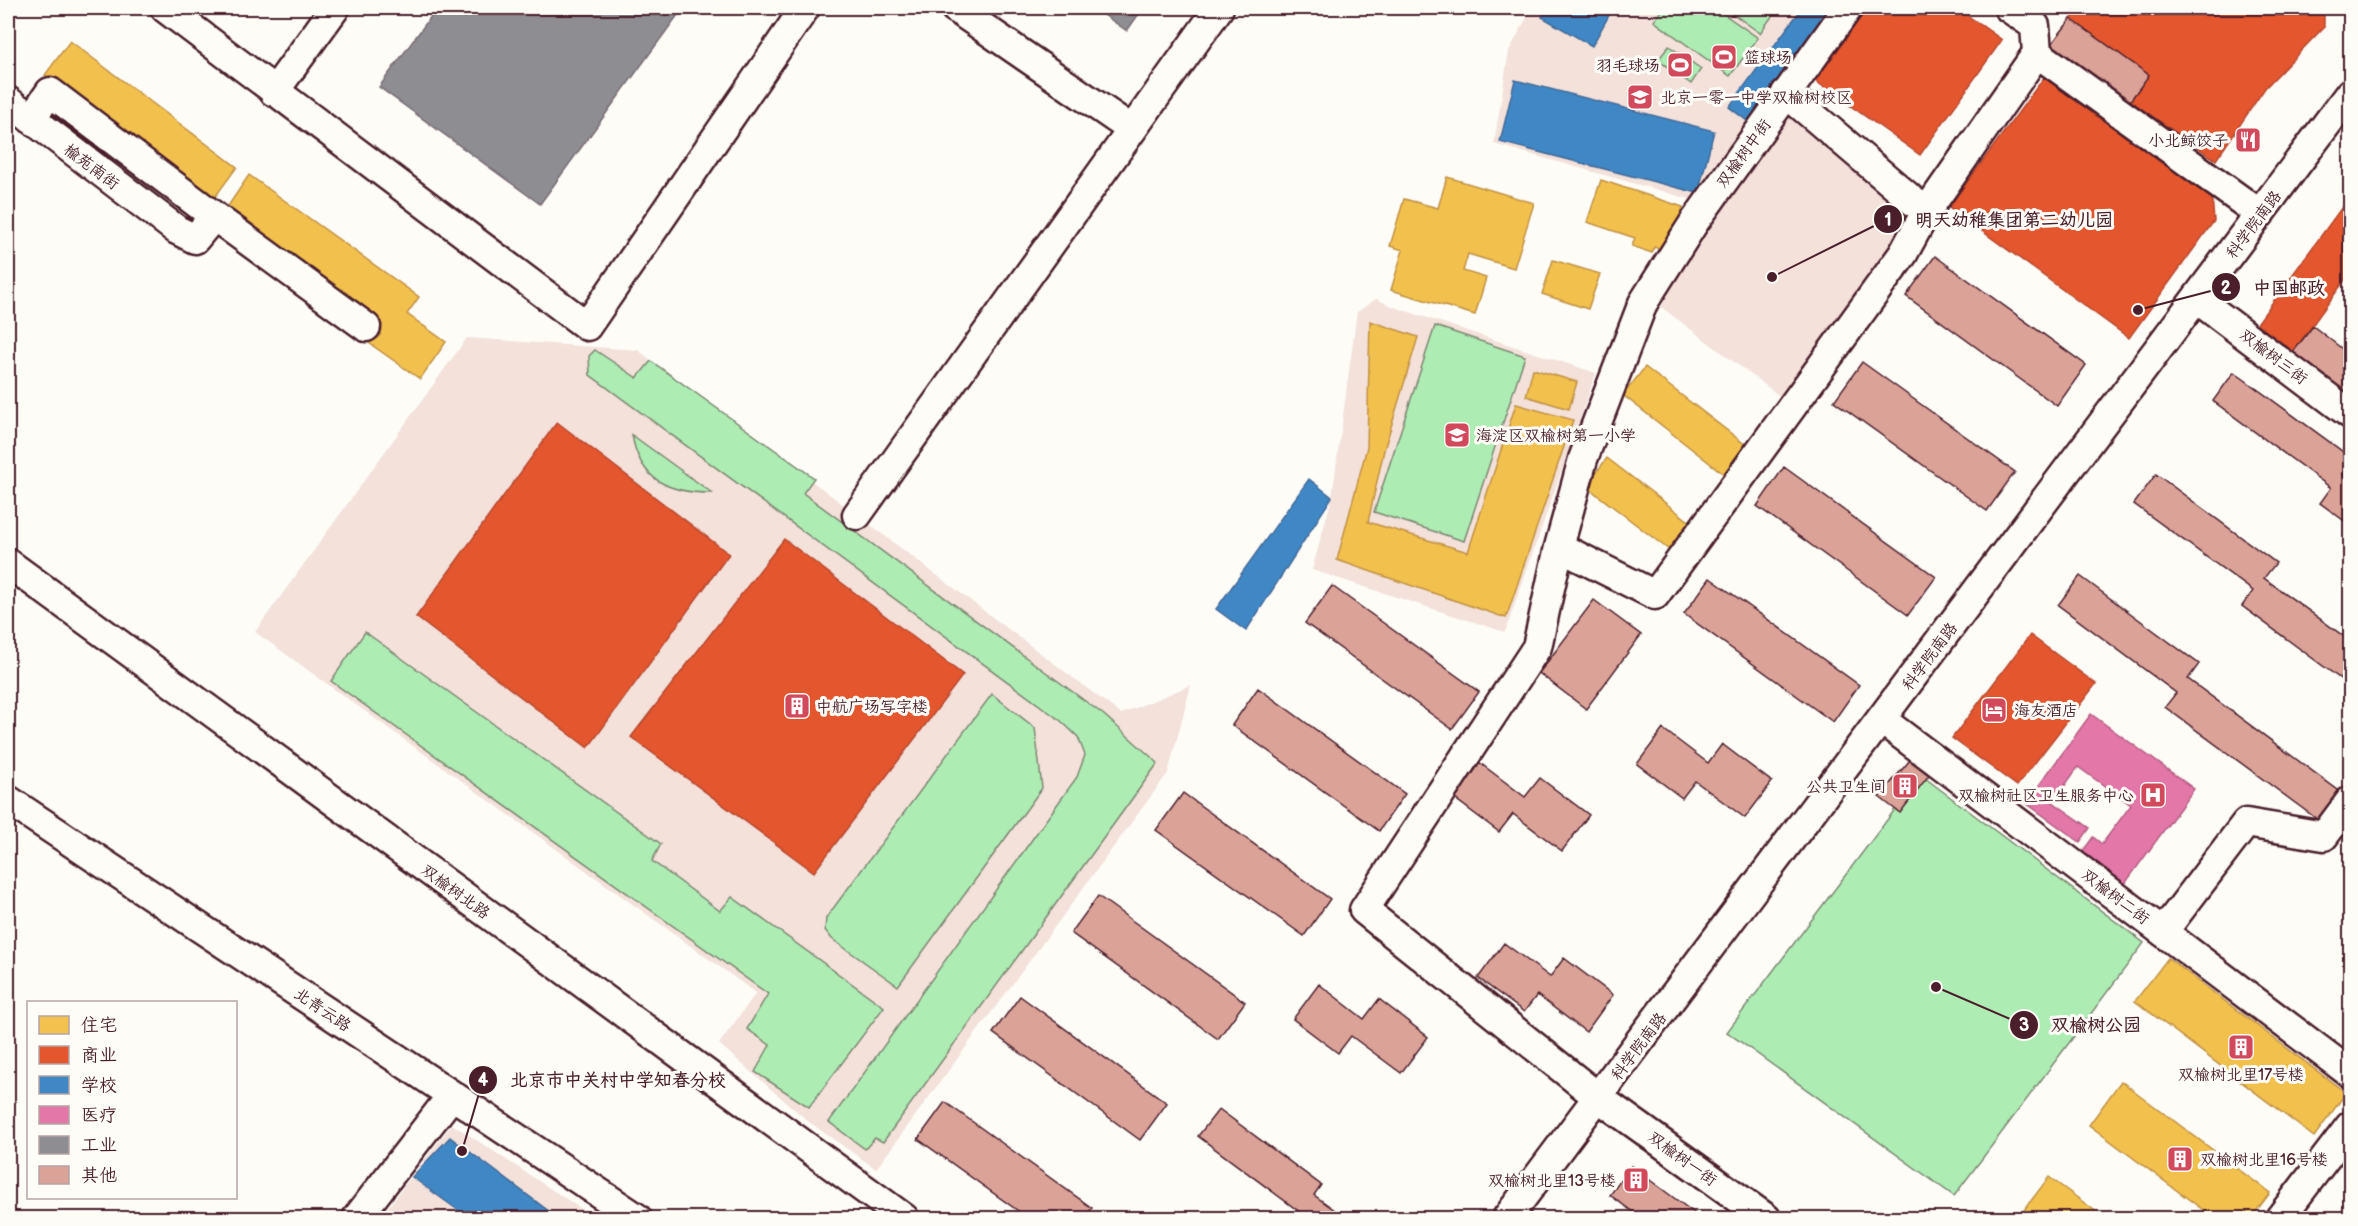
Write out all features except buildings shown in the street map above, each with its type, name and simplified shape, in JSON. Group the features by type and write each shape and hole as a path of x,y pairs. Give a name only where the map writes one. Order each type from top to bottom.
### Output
{"street":[{"path":"165,8 587,326 805,8"},
{"path":"274,92 335,8"},
{"path":"955,8 1131,129"},
{"path":"857,515 1219,8"},
{"name":"双榆树中街","path":"1559,547 1583,459 1643,303 1695,221 1848,8"},
{"path":"2009,8 2040,29 2260,214"},
{"path":"1559,547 1655,595 1903,254 1926,212 2040,29"},
{"path":"31,118 51,92 214,216 366,327"},
{"path":"1786,93 1926,212"},
{"name":"科学院南路","path":"1507,1218 2350,93"},
{"name":"榆苑南街","path":"8,101 177,230 195,239 214,216"},
{"name":"双榆树三街","path":"2197,299 2350,414"},
{"name":"双榆树一街","path":"1559,547 1537,647 1364,910 1599,1098 1766,1218"},
{"name":"双榆树北路","path":"8,563 904,1218"},
{"name":"双榆树二街","path":"1882,720 2350,1073"},
{"name":"北青云路","path":"8,800 637,1218"},
{"path":"2163,932 2246,823 2324,836 2350,801"},
{"path":"357,1218 452,1095"},
{"path":"2280,1218 2350,1126"}],"shaded area":[{"name":"北京一零一中学双榆树校区","path":"1532,8 1842,8 1704,203 1494,144 1509,51"},
{"path":"1789,116 1913,213 1781,397 1661,307 1691,246"},
{"name":"海淀区双榆树第一小学","path":"1376,299 1394,307 1596,373 1505,632 1312,570 1332,497 1357,312"},
{"path":"467,338 638,350 1121,714 1191,685 1168,773 876,1169 809,1122 719,1044 756,993 255,632"},
{"path":"452,1124 595,1218 380,1218"}],"green space":[{"name":"篮球场","path":"1664,8 1715,8 1758,38 1730,76 1654,21"},
{"name":"篮球场","path":"1725,8 1778,8 1760,33"},
{"name":"羽毛球场","path":"1669,46 1701,69 1691,84 1658,60"},
{"path":"1435,326 1525,356 1464,541 1374,512"},
{"path":"595,350 637,378 651,361 814,478 803,493 1104,715 1158,763 883,1142 875,1138 865,1149 829,1122 1077,777 1085,755 1078,737 1061,721 590,375 589,356"},
{"path":"632,435 712,493 670,487 649,474 636,451"},
{"path":"365,632 661,844 652,861 720,911 732,897 884,1007 809,1107 755,1072 770,1045 747,1029 768,994 331,681"},
{"path":"992,694 1035,728 1042,788 898,986 832,939 825,930 826,918"},
{"path":"1921,775 2144,943 1954,1196 1727,1032"}],"place":[{"name":"篮球场","path":"1724,57"},
{"name":"羽毛球场","path":"1680,65"},
{"name":"北京一零一中学双榆树校区","path":"1640,97"},
{"name":"小北鲸饺子","path":"2248,140"},
{"name":"明天幼稚集团第二幼儿园","path":"1772,277"},
{"name":"中国邮政","path":"2138,310"},
{"name":"海淀区双榆树第一小学","path":"1457,435"},
{"name":"中航广场写字楼","path":"797,706"},
{"name":"海友酒店","path":"1994,710"},
{"name":"公共卫生间","path":"1905,786"},
{"name":"双榆树社区卫生服务中心","path":"2153,795"},
{"name":"双榆树公园","path":"1936,987"},
{"name":"双榆树北里17号楼","path":"2241,1047"},
{"name":"北京市中关村中学知春分校","path":"462,1151"},
{"name":"双榆树北里16号楼","path":"2180,1159"},
{"name":"双榆树北里13号楼","path":"1636,1180"}]}
